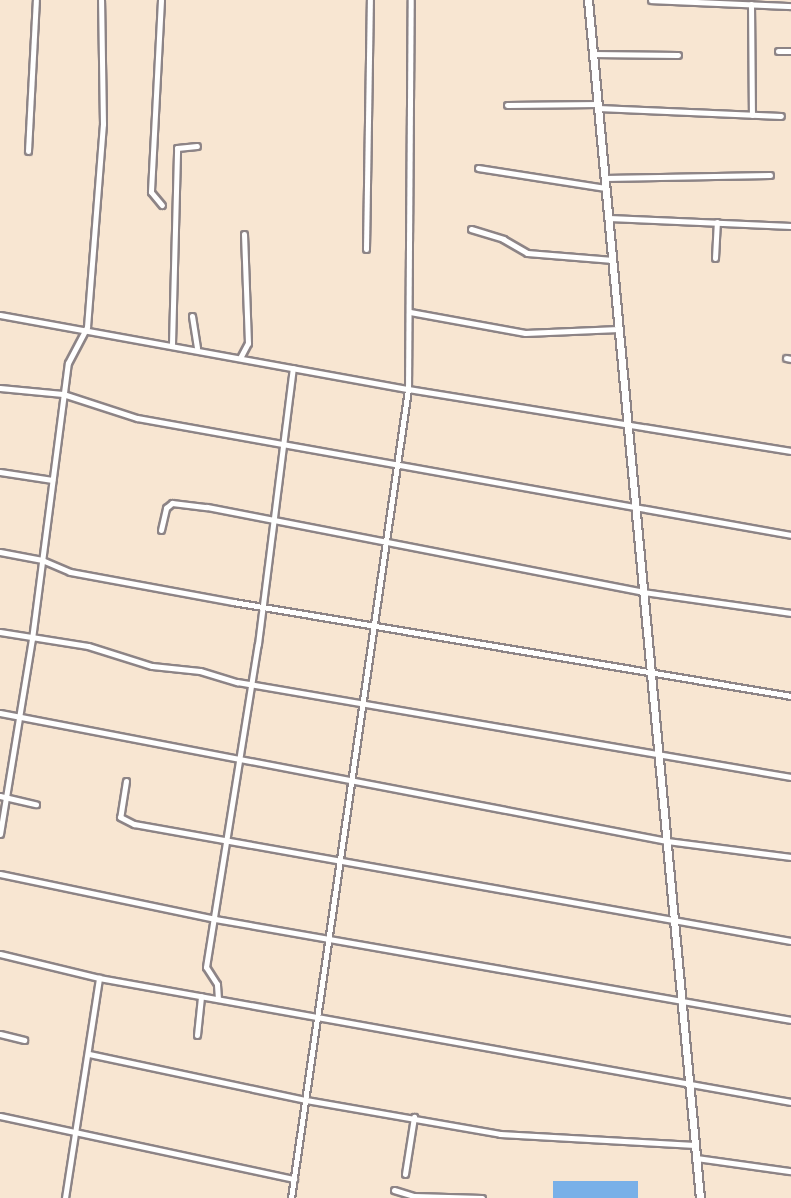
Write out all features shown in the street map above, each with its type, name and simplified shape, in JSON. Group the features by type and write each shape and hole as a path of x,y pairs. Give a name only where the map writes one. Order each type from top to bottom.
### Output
{"street":[{"path":"28,151 36,0"},
{"path":"0,834 3,797 32,639 68,363 87,327 103,124 101,0"},
{"path":"161,0 151,192 162,205"},
{"path":"366,249 370,0"},
{"path":"291,1198 408,389 411,0"},
{"path":"588,0 700,1198"},
{"path":"651,0 791,6"},
{"path":"751,4 752,115"},
{"path":"778,51 791,51"},
{"path":"593,54 678,55"},
{"path":"507,105 598,106 781,116"},
{"path":"172,344 177,148 197,146"},
{"path":"478,167 606,188"},
{"path":"605,178 770,175"},
{"path":"609,218 791,226"},
{"path":"715,258 717,222"},
{"path":"471,229 503,239 527,253 613,260"},
{"path":"240,358 248,343 244,234"},
{"path":"410,312 525,333 620,329"},
{"path":"0,315 87,327 408,389 791,451"},
{"path":"192,316 197,348"},
{"path":"218,999 217,984 206,967 229,840 293,368"},
{"path":"0,388 63,394 137,418 791,535"},
{"path":"0,472 52,480"},
{"path":"161,530 166,508 172,503 643,592 791,613"},
{"path":"0,552 42,560 70,572 791,696"},
{"path":"0,632 88,646 152,666 791,777"},
{"path":"0,713 239,762 351,780 667,841 791,857"},
{"path":"126,780 120,817 127,822 791,941"},
{"path":"3,797 36,804"},
{"path":"0,874 215,919 791,1020"},
{"path":"0,954 99,978 791,1102"},
{"path":"65,1198 99,978"},
{"path":"197,1035 201,996"},
{"path":"0,1034 24,1040"},
{"path":"89,1054 306,1100 414,1116 500,1134 695,1145"},
{"path":"0,1116 294,1180"},
{"path":"405,1174 414,1116"},
{"path":"696,1158 790,1171"},
{"path":"394,1189 414,1197 482,1198"}],"water":[{"path":"553,1181 638,1181 638,1198 553,1198"}]}
